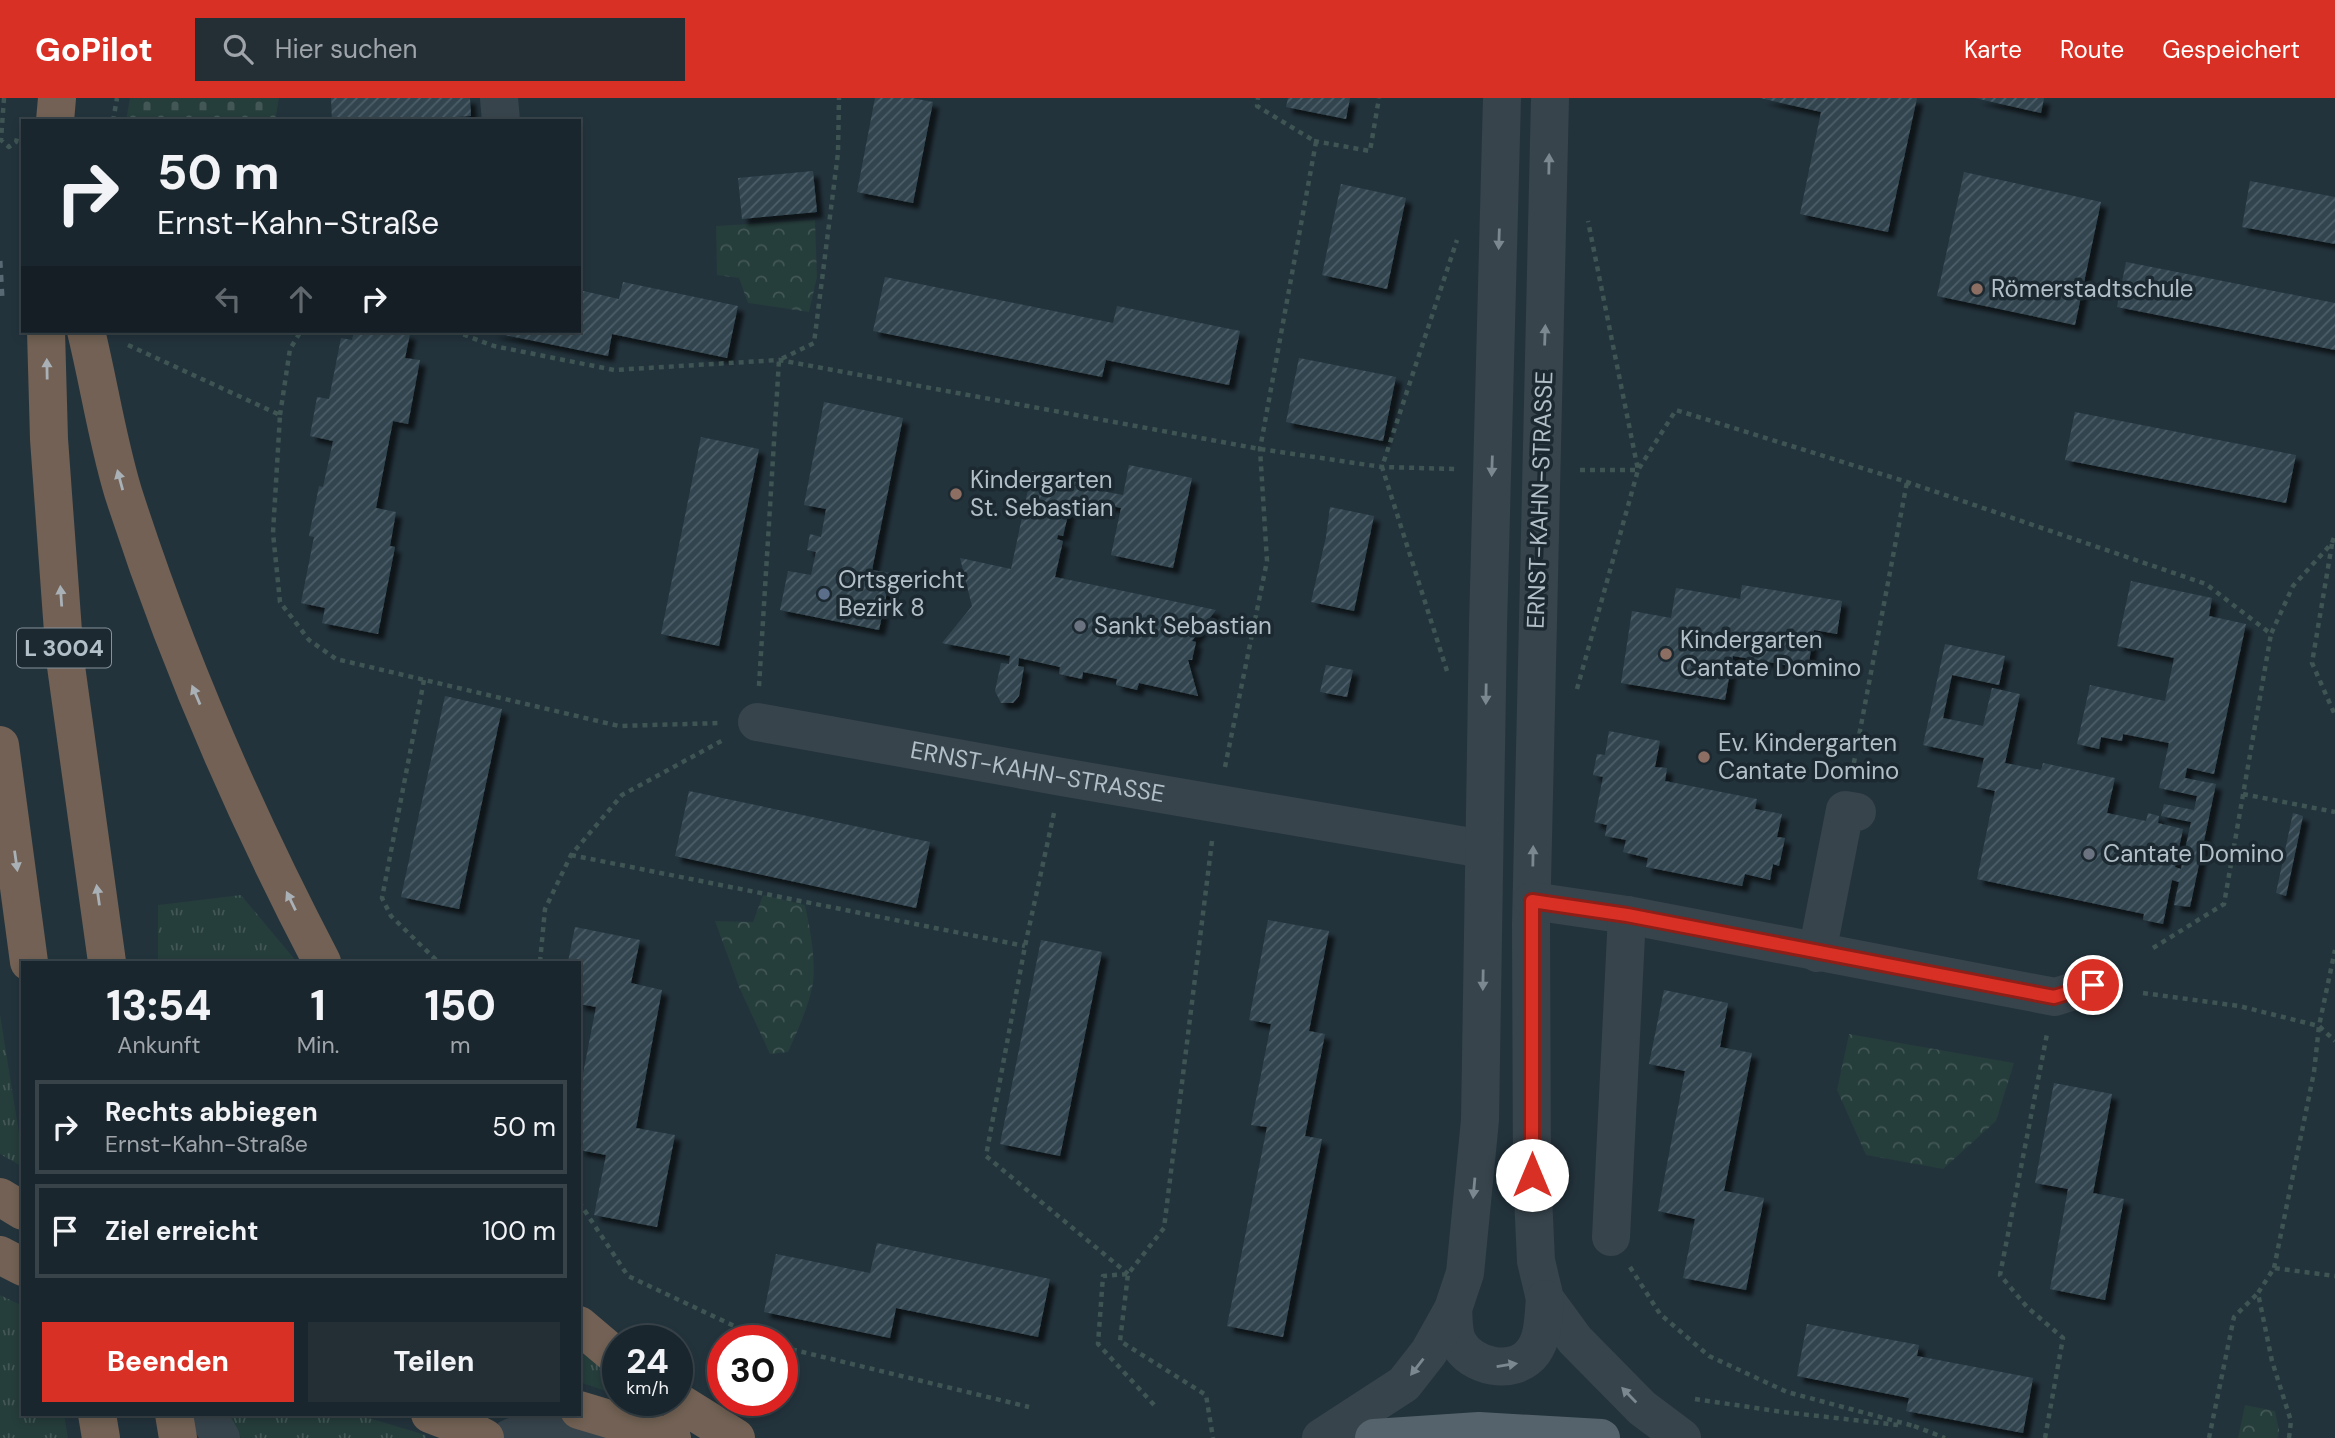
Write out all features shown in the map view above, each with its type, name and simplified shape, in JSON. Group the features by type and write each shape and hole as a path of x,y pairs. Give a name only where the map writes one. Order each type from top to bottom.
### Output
{"highway":[{"path":"55,119 57,98"},
{"name":"L 3004","path":"46,333 49,439 65,659 107,961"},
{"path":"86,333 100,402 123,490 191,682 234,784 322,961"},
{"path":"0,745 29,961"},
{"path":"0,1197 21,1210"},
{"path":"0,1255 21,1266"},
{"path":"581,1327 602,1344"},
{"path":"581,1411 672,1438"},
{"path":"693,1411 736,1438"},
{"path":"97,1416 101,1438"},
{"path":"174,1416 178,1438"},
{"path":"435,1416 470,1429"}],"main road":[{"path":"1374,1438 1479,1431 1601,1438"}],"street":[{"path":"499,98 501,119"},
{"name":"ERNST-KAHN-STRASSE","path":"1321,1438 1404,1384 1429,1352 1453,1309 1465,1273 1480,1120 1485,912 1483,849 1502,98"},
{"name":"ERNST-KAHN-STRASSE","path":"1453,1309 1456,1340 1465,1353 1490,1367 1520,1363 1532,1354 1542,1332 1545,1299 1536,1261 1532,1175 1532,901 1536,625 1550,98"},
{"name":"ERNST-KAHN-STRASSE","path":"757,722 1062,778 1220,791 1483,849"},
{"path":"1817,953 1851,811"},
{"path":"1532,901 1627,915 2054,997 2093,985"},
{"path":"1611,1237 1627,915"},
{"name":"ERNST-KAHN-STRASSE","path":"1545,1299 1584,1349 1642,1408 1682,1438"},
{"path":"208,1416 221,1438"},
{"path":"510,1438 525,1431 551,1427 630,1426"}],"path":[{"path":"4,98 1,140 9,147 16,142 18,134"},
{"path":"113,119 117,98"},
{"path":"779,360 814,343 838,153 839,98"},
{"path":"1258,98 1257,106 1313,140 1370,151 1380,98"},
{"path":"1213,1438 1206,1395 1120,1341 1128,1273 1164,1228 1220,791 1267,561 1260,449 1316,142 1313,140"},
{"path":"1588,217 1638,470"},
{"path":"1450,683 1382,467 1458,237"},
{"path":"300,333 290,349 280,415 273,533 280,602 309,640 335,659 619,726 757,722"},
{"path":"459,333 494,346 614,370 779,360 1260,449 1382,467 1436,469"},
{"path":"123,342 280,415"},
{"path":"757,722 779,360"},
{"path":"1576,692 1638,470 1676,410 1907,482 2206,584 2271,634"},
{"path":"1587,471 1638,470"},
{"path":"1851,811 1907,482"},
{"path":"2335,535 2312,663 2335,715"},
{"path":"2153,948 2224,904 2271,634 2293,586 2332,544"},
{"path":"424,680 383,898 391,916 437,961"},
{"path":"540,961 545,909 571,855 622,795 757,722"},
{"path":"1062,778 1025,946 986,1156 1128,1273"},
{"path":"2243,794 2335,812"},
{"path":"571,855 1025,946"},
{"path":"2210,1438 2234,1317 2258,1293 2274,1268 2314,1072 2319,1026 2335,950"},
{"path":"2143,993 2239,1006 2319,1026 2335,1041"},
{"path":"2045,1438 2063,1338 2027,1307 2000,1275 2054,997"},
{"path":"581,1205 628,1276 732,1325"},
{"path":"1611,1237 1660,1314 1709,1356 1787,1392 1914,1426 1945,1438"},
{"path":"2274,1268 2335,1276"},
{"path":"1128,1273 1103,1276 1098,1343 1156,1407"},
{"path":"2258,1293 2272,1361 2291,1421 2289,1438"},
{"path":"798,1352 1029,1407"},
{"path":"1693,1398 1770,1410 1914,1426"}],"green space":[{"path":"130,98 279,98 275,119 126,119"},
{"path":"815,220 817,277 809,312 748,303 739,278 717,275 716,226"},
{"path":"241,895 296,961 158,961 158,905"},
{"path":"763,895 805,905 814,964 809,1000 788,1052 770,1054 739,987 715,921 753,922"},
{"path":"0,1014 21,1145 21,1166 0,1154"},
{"path":"1849,1034 2014,1063 1996,1121 1943,1169 1866,1155 1837,1090"},
{"path":"0,1295 21,1305 21,1416 64,1416 68,1438 0,1438"},
{"path":"581,1343 602,1358 602,1390 581,1383"},
{"path":"2245,1405 2275,1411 2278,1438 2238,1438"},
{"path":"226,1416 362,1416 426,1435 426,1438 241,1438"}],"building":[{"path":"331,98 470,98 471,116 332,119"},
{"path":"875,98 912,98 933,102 913,203 857,192"},
{"path":"1288,98 1350,98 1346,119 1286,107"},
{"path":"1760,98 1917,98 1888,232 1800,214 1821,112"},
{"path":"1975,98 2044,98 2041,113"},
{"path":"813,171 817,212 742,219 738,178"},
{"path":"1964,172 2101,202 2075,325 1937,296"},
{"path":"2250,181 2335,197 2335,244 2242,227"},
{"path":"1341,184 1406,198 1387,289 1322,275"},
{"path":"2126,262 2335,303 2335,350 2117,307"},
{"path":"885,277 1113,323 1117,306 1240,331 1229,385 1106,360 1102,377 873,331"},
{"path":"623,282 738,306 727,358 612,334 608,356 495,333 581,333 581,290 619,299"},
{"path":"354,333 410,334 405,358 420,360 408,424 393,421 376,508 396,512 390,546 395,547 378,634 322,623 325,608 301,603 314,537 309,536 319,486 323,487 333,441 310,436 317,397 329,399 341,338 352,340"},
{"path":"1299,358 1396,377 1383,441 1286,422"},
{"path":"824,402 903,418 872,570 891,573 879,630 780,610 788,571 811,575 816,552 807,550 810,534 821,537 826,509 804,505"},
{"path":"2075,412 2296,455 2286,503 2065,460"},
{"path":"701,437 759,449 719,646 661,634"},
{"name":"Sankt Sebastian","path":"1129,465 1192,478 1173,568 1111,555 1121,508 1072,498 1063,536 1058,535 1057,539 1063,541 1055,577 1216,610 1192,641 1196,642 1192,660 1188,660 1198,696 1139,683 1137,690 1116,685 1117,679 1083,672 1082,679 1059,674 1060,667 1019,658 1018,666 1024,667 1019,696 1013,703 1001,703 995,691 1001,663 1009,664 1010,656 942,643 972,606 960,558 1011,569 1032,471 1076,482 1075,486 1123,495"},
{"path":"1330,507 1374,516 1354,611 1311,602"},
{"path":"2131,581 2212,598 2209,616 2246,624 2214,774 2187,768 2185,778 2216,784 2190,907 2174,905 2179,882 2172,880 2163,924 2143,920 2144,914 1977,879 1995,791 1977,787 1984,758 1923,745 1945,644 2005,656 1999,685 1952,675 1943,718 1983,726 1992,688 2020,694 2005,763 2041,770 2043,763 2115,778 2107,813 2146,821 2148,813 2159,816 2158,823 2183,829 2175,867 2181,869 2191,822 2161,816 2164,804 2194,810 2197,796 2159,788 2169,743 2123,734 2122,741 2101,737 2099,749 2077,744 2090,685 2165,701 2174,658 2117,646"},
{"path":"1742,585 1842,601 1837,634 1814,630 1808,669 1733,656 1725,700 1621,683 1632,611 1671,618 1676,588 1740,599"},
{"path":"1326,665 1353,670 1347,697 1320,692"},
{"path":"445,696 502,709 459,909 401,897"},
{"path":"1609,731 1660,741 1655,767 1667,768 1665,781 1757,799 1755,809 1782,814 1777,837 1785,838 1779,866 1773,864 1770,880 1745,874 1742,886 1646,867 1648,858 1623,852 1626,840 1605,836 1607,825 1594,822 1603,777 1593,775 1597,754 1605,755"},
{"path":"689,791 930,842 916,908 675,856"},
{"path":"2293,813 2303,816 2286,896 2276,893"},
{"path":"1268,920 1329,931 1309,1031 1325,1034 1305,1136 1322,1139 1283,1337 1227,1326 1267,1127 1251,1125 1271,1024 1249,1020"},
{"path":"575,927 640,940 631,983 662,990 636,1128 675,1135 657,1227 594,1215 606,1155 581,1150 581,1084 596,1007 581,1004 581,961 568,961"},
{"path":"1041,940 1102,952 1060,1156 1000,1144"},
{"path":"1664,990 1728,1003 1720,1047 1752,1053 1724,1191 1764,1198 1746,1290 1683,1278 1695,1219 1658,1211 1685,1071 1649,1064"},
{"path":"2054,1083 2112,1094 2093,1193 2124,1199 2105,1300 2050,1289 2068,1189 2035,1183"},
{"path":"877,1243 1050,1279 1038,1337 896,1308 890,1338 764,1312 776,1254 870,1273"},
{"path":"1807,1324 1919,1345 1917,1356 2033,1378 2023,1433 1906,1411 1909,1398 1797,1376"}],"railway":[{"path":"0,261 2,296"}],"place":[{"name":"Römerstadtschule","path":"1977,289"},
{"name":"Kindergarten St. Sebastian","path":"956,494"},
{"name":"Ortsgericht Bezirk 8","path":"824,594"},
{"name":"Sankt Sebastian","path":"1080,626"},
{"name":"Kindergarten Cantate Domino","path":"1666,654"},
{"name":"Ev. Kindergarten Cantate Domino","path":"1704,757"},
{"name":"Cantate Domino","path":"2089,854"}],"route":[{"path":"1532,1175 1532,901 1627,915 2054,997 2093,985"}]}
